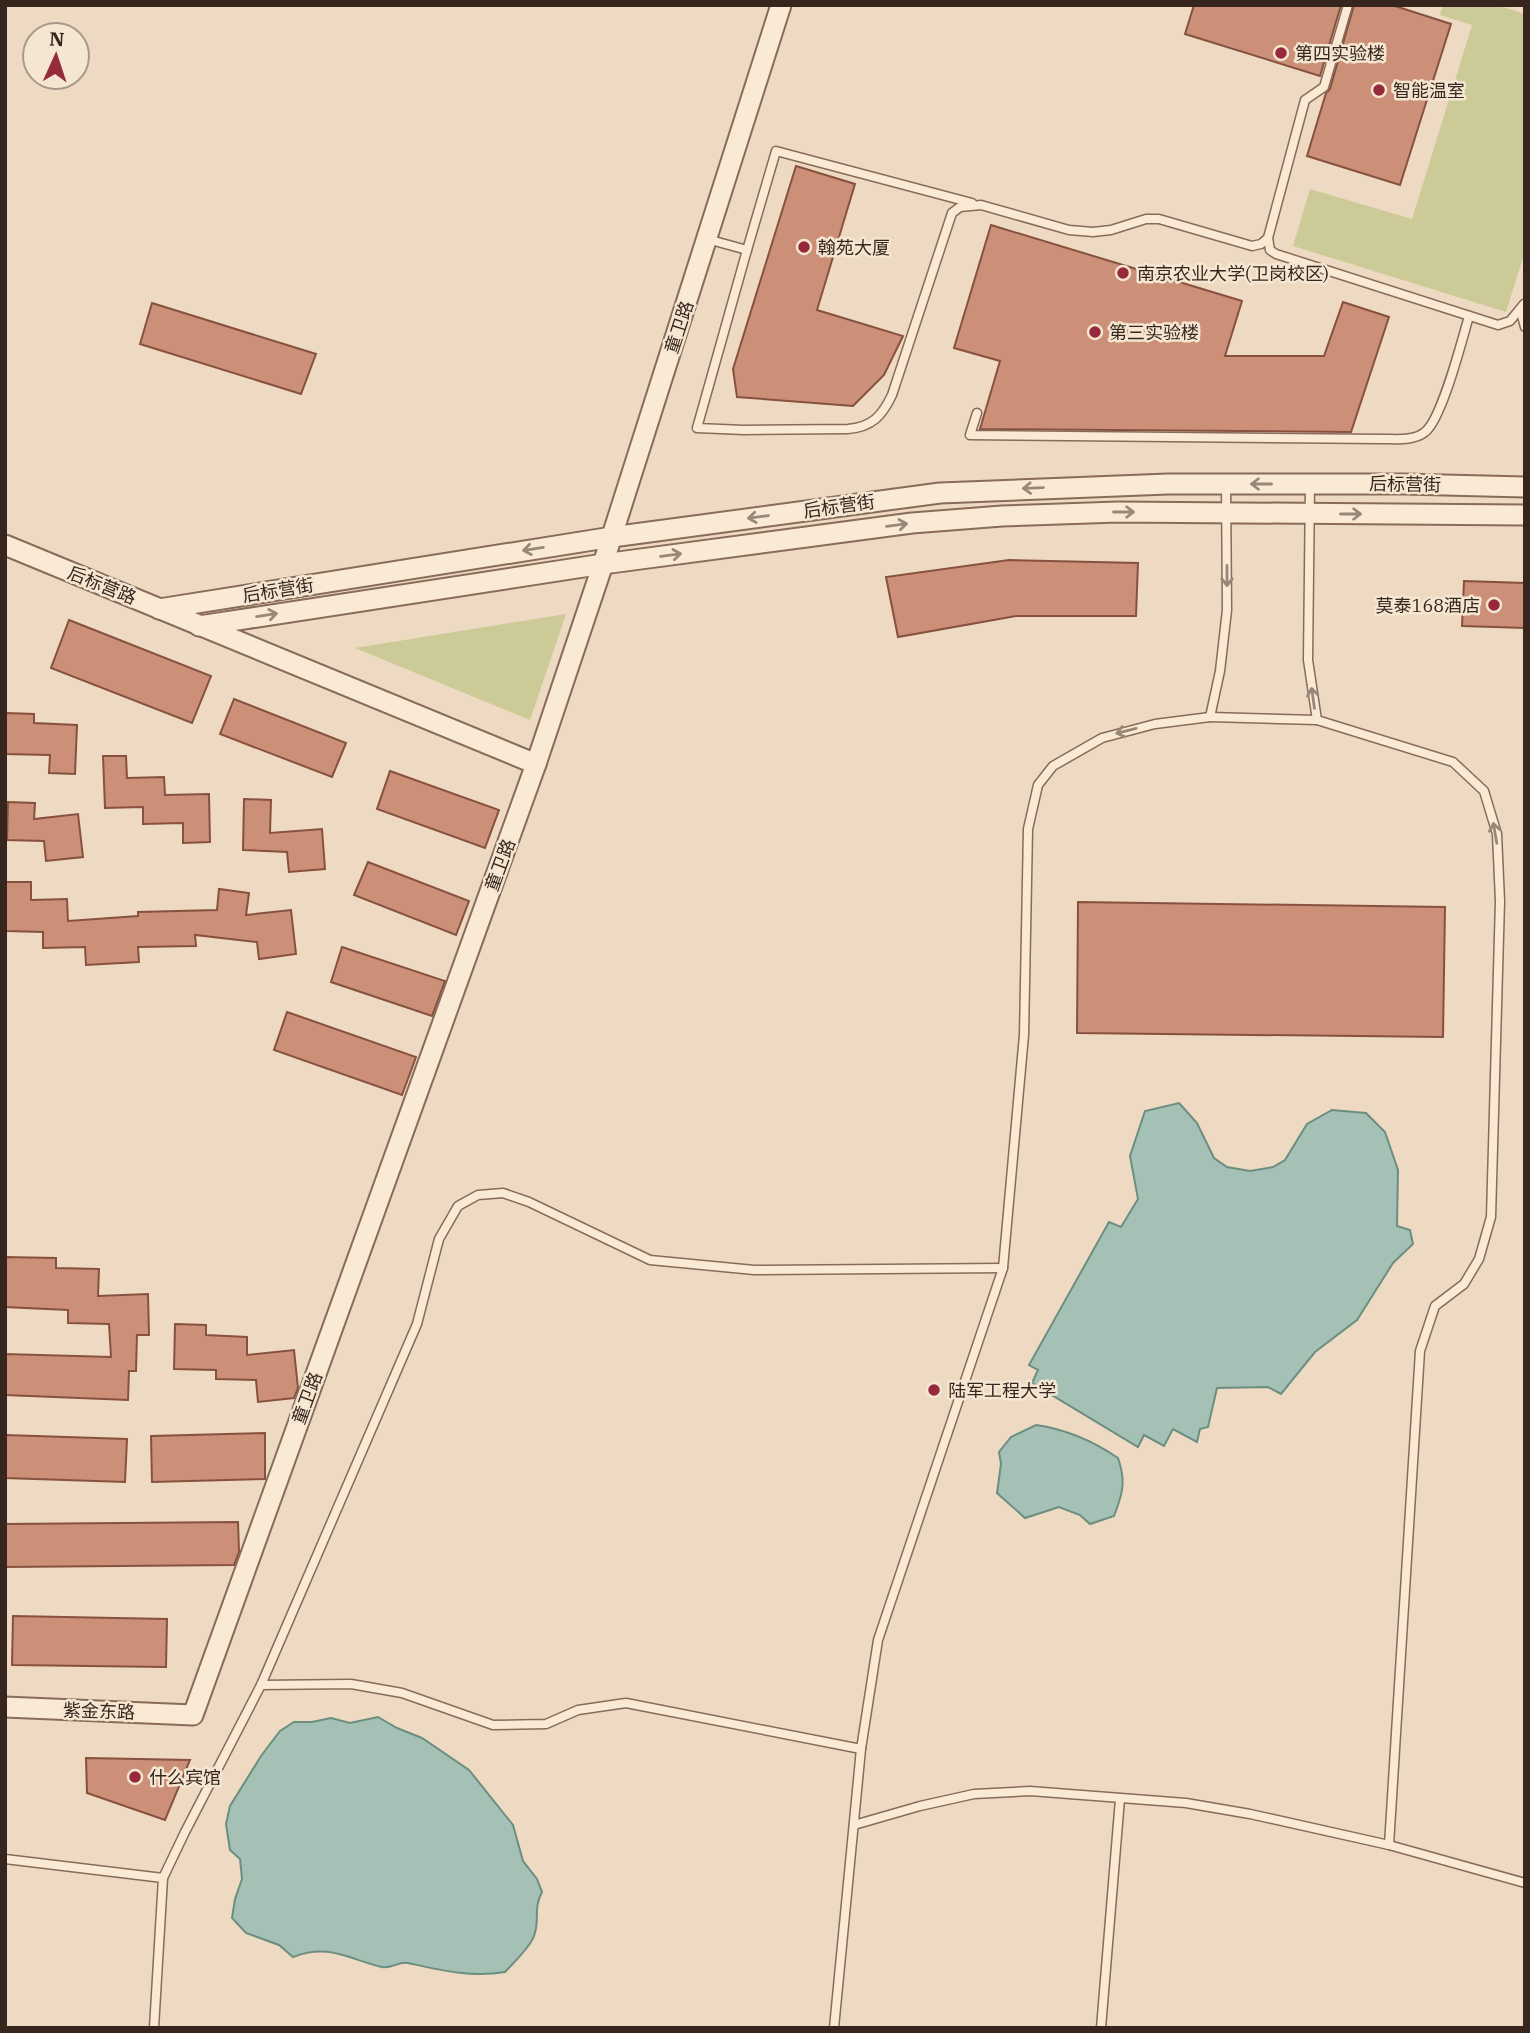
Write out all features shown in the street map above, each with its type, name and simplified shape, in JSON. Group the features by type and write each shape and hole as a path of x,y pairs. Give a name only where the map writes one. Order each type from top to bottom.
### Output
{"street":[{"name":"童卫路","path":"193,1715 536,764 612,537 781,5"},
{"name":"后标营街","path":"159,609 612,537 940,493 1226,484 1525,487"},
{"name":"后标营街","path":"199,626 603,564 912,523 1015,515 1118,512 1525,515"},
{"name":"后标营路","path":"5,545 536,764"},
{"name":"紫金东路","path":"5,1707 193,1715"}],"lane":[{"path":"1348,5 1324,87 1305,100 1268,244 1276,254 1501,325 1514,317 1524,302"},
{"path":"981,205 960,206 952,213 892,395 884,411 874,421 863,427 744,430 697,428 776,151 1081,231 1111,230 1152,218 1252,246 1261,244 1268,238"},
{"path":"707,239 747,250"},
{"path":"1524,302 1522,316 1525,327"},
{"path":"977,413 970,435 1369,439 1413,437 1429,429 1439,409 1469,316"},
{"path":"1210,717 1220,671 1227,610 1226,484"},
{"path":"1310,484 1308,660 1317,720"},
{"path":"834,2028 861,1749 878,1640 1003,1268 1024,1035 1028,829 1038,785 1053,766 1102,737 1156,724 1210,717 1317,720 1453,762 1483,791 1497,834 1500,901 1491,1217 1479,1259 1464,1284 1435,1307 1420,1351 1389,1845"},
{"path":"154,2028 163,1878 261,1685 418,1324 439,1239 458,1206 478,1195 503,1193 529,1202 650,1259 754,1270 1003,1268"},
{"path":"261,1685 351,1684 402,1693 493,1725 546,1724 579,1710 626,1703 861,1749"},
{"path":"854,1825 974,1794 1030,1791 1186,1803 1389,1845 1525,1883"},
{"path":"1101,2028 1119,1799"},
{"path":"5,1858 163,1878"}],"shaded area":[{"path":"1443,5 1497,5 1525,14 1525,251 1506,312 1293,246 1310,189 1412,219 1472,25 1440,15"},
{"path":"566,614 530,720 355,648"},
{"path":"1179,1103 1197,1123 1214,1158 1227,1167 1250,1171 1273,1167 1285,1160 1307,1124 1332,1110 1366,1113 1385,1132 1398,1170 1397,1226 1410,1230 1413,1244 1393,1263 1357,1320 1315,1352 1281,1394 1268,1387 1217,1388 1208,1427 1200,1429 1197,1442 1173,1429 1164,1446 1144,1435 1138,1447 1032,1383 1038,1370 1029,1365 1109,1222 1121,1227 1138,1199 1130,1156 1145,1111"},
{"path":"1036,1425 1058,1429 1078,1437 1118,1458 1122,1487 1114,1516 1090,1524 1080,1515 1059,1507 1025,1518 997,1493 1001,1464 999,1452 1011,1437"},
{"path":"378,1717 422,1738 469,1770 513,1825 523,1861 537,1879 542,1892 532,1941 505,1972 468,1974 405,1963 382,1967 328,1952 306,1953 293,1957 279,1945 246,1933 232,1918 242,1879 240,1859 230,1850 226,1824 230,1806 261,1756 280,1731 294,1722 331,1718 350,1723"}],"building":[{"name":"第四实验楼","path":"1194,5 1341,5 1320,76 1185,34"},
{"name":"智能温室","path":"1354,5 1392,5 1451,24 1400,185 1307,156"},
{"name":"翰苑大厦","path":"796,166 855,184 817,310 903,336 884,375 853,406 737,397 733,369"},
{"name":"第三实验楼","path":"991,225 1242,301 1225,356 1324,356 1343,302 1389,317 1351,432 980,429 1000,361 954,348"},
{"path":"152,303 316,354 301,394 140,344"},
{"path":"1009,560 1138,563 1136,616 1016,616 898,637 886,577"},
{"name":"莫泰168酒店","path":"1464,581 1525,583 1525,628 1462,626"},
{"path":"69,620 211,676 192,723 51,668"},
{"path":"234,699 346,743 332,777 220,734"},
{"path":"6,713 34,714 34,723 77,725 75,774 49,773 50,755 5,754"},
{"path":"103,756 126,756 127,778 164,777 165,795 209,794 210,842 183,843 183,823 143,824 143,807 105,808"},
{"path":"390,771 499,810 485,848 377,809"},
{"path":"244,799 271,800 270,833 322,829 325,869 289,872 287,852 243,850"},
{"path":"8,802 35,803 34,819 78,814 83,857 46,861 44,841 7,840"},
{"path":"368,862 469,901 456,935 354,895"},
{"path":"6,882 31,882 31,900 67,899 68,921 138,916 138,912 217,910 219,889 249,893 246,915 291,910 296,954 259,959 257,942 195,935 196,946 138,947 139,962 86,965 85,947 43,948 43,932 6,931"},
{"path":"1078,902 1445,907 1443,1037 1077,1033"},
{"path":"342,947 445,981 432,1016 331,982"},
{"path":"287,1012 416,1057 402,1095 274,1050"},
{"path":"5,1257 56,1258 56,1268 99,1269 98,1296 148,1294 149,1335 137,1335 136,1371 129,1371 128,1400 5,1395 5,1354 111,1357 109,1324 68,1323 68,1310 5,1307"},
{"path":"175,1324 206,1325 206,1335 247,1337 247,1355 294,1350 298,1388 294,1398 258,1402 256,1380 216,1379 216,1370 174,1369"},
{"path":"265,1433 265,1479 152,1482 151,1436"},
{"path":"5,1435 127,1439 125,1482 5,1478"},
{"path":"238,1522 239,1552 234,1565 5,1567 5,1524"},
{"path":"13,1616 167,1619 166,1667 12,1665"},
{"name":"什么宾馆","path":"86,1758 190,1760 165,1820 87,1793"}],"place":[{"name":"第四实验楼","path":"1281,53"},
{"name":"智能温室","path":"1379,90"},
{"name":"翰苑大厦","path":"804,247"},
{"name":"南京农业大学(卫岗校区)","path":"1123,273"},
{"name":"第三实验楼","path":"1095,332"},
{"name":"莫泰168酒店","path":"1494,605"},
{"name":"陆军工程大学","path":"934,1390"},
{"name":"什么宾馆","path":"135,1777"}]}
